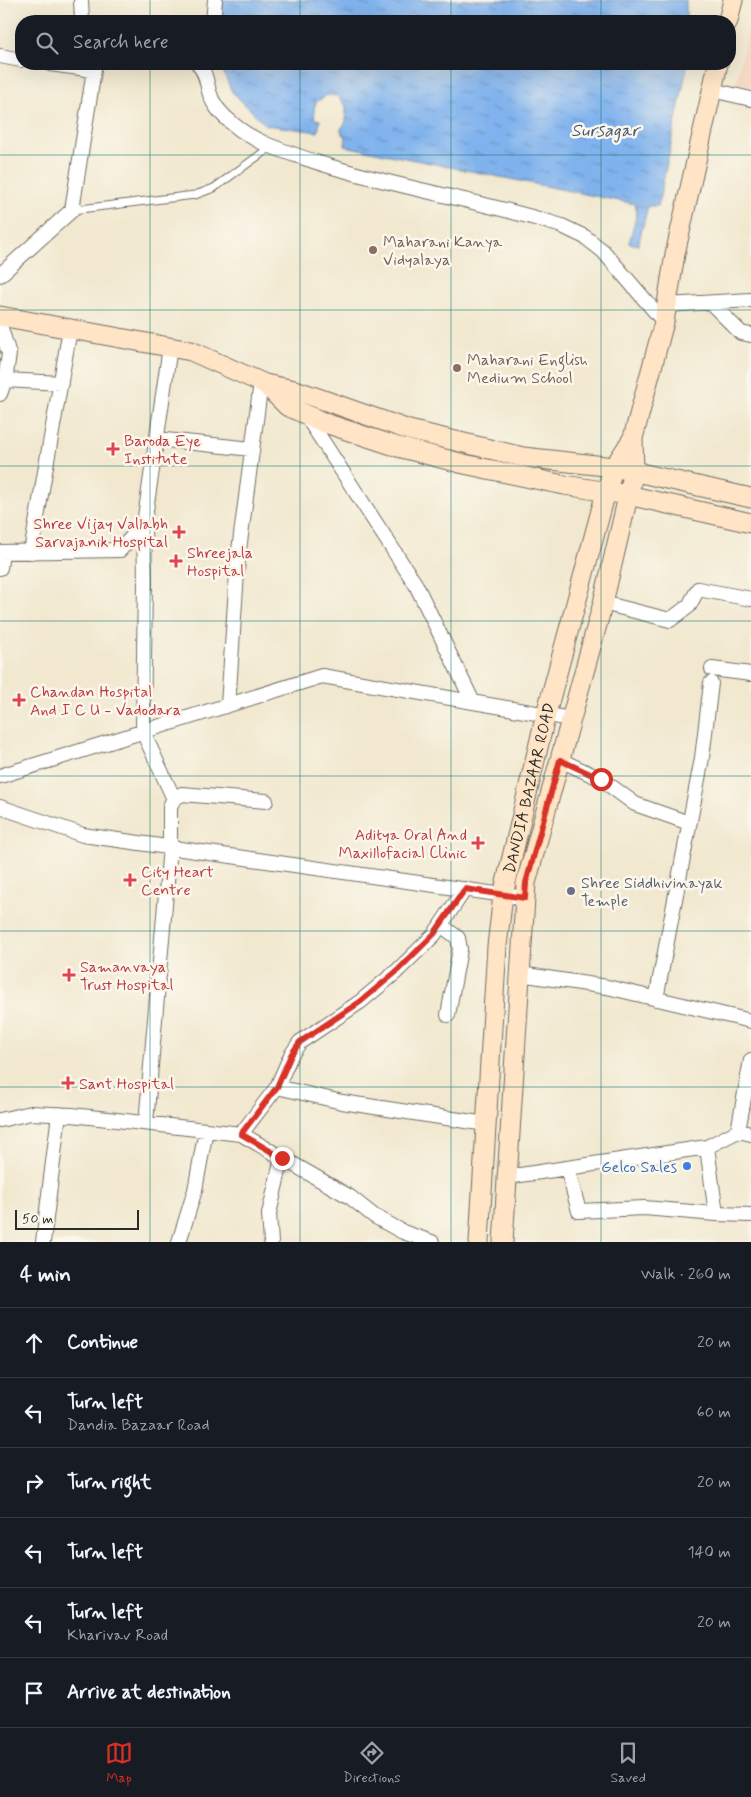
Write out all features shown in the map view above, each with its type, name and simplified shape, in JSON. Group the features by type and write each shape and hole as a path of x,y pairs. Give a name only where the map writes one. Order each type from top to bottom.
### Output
{"street":[{"path":"81,0 82,15"},
{"path":"214,15 215,0"},
{"path":"729,15 733,0"},
{"path":"0,56 15,59"},
{"path":"0,275 72,210 93,70"},
{"path":"203,70 208,80 209,92 216,107 235,126 247,134 272,146 352,174 562,226 585,238 603,251 665,313"},
{"path":"633,438 665,313 675,254 717,70"},
{"path":"712,90 751,99"},
{"path":"665,313 711,302 751,300"},
{"path":"711,302 741,333 751,335"},
{"path":"0,316 191,351 263,383 288,406 307,405 523,457 614,466 751,498"},
{"path":"0,324 9,354 5,380 0,394"},
{"path":"32,552 70,329"},
{"path":"170,347 144,524 143,732 174,799"},
{"path":"5,380 61,384"},
{"path":"228,705 238,558 252,449 263,383"},
{"path":"307,405 325,423 398,448 464,464 628,495 751,523"},
{"path":"307,405 416,585 473,702"},
{"name":"DANDIA BAZAAR ROAD","path":"479,1242 497,946 503,895 546,714 606,492 614,466 633,438"},
{"name":"DANDIA BAZAAR ROAD","path":"503,1242 526,883 603,603 634,471 633,438"},
{"path":"156,439 252,449"},
{"path":"0,568 1,552 120,550 144,524"},
{"path":"603,603 670,620 689,606 698,589 751,598"},
{"path":"656,998 702,758 711,676 751,674"},
{"path":"0,776 322,676 571,718"},
{"path":"560,760 601,779 635,804 689,823"},
{"path":"146,1123 170,847 170,806 174,799 182,794 266,801"},
{"path":"0,807 83,835 525,898"},
{"path":"241,1134 277,1087 291,1055 300,1042 360,1002 409,959 434,934 465,889"},
{"path":"440,924 458,938 460,949 448,1015"},
{"path":"520,974 607,987 751,1021"},
{"path":"507,1177 707,1147 745,1132 751,1060"},
{"path":"277,1087 342,1102 486,1124"},
{"path":"0,1120 31,1113 59,1114 241,1134 350,1197 374,1216 403,1232 432,1242"},
{"path":"43,1242 59,1114"},
{"path":"179,1242 195,1190 206,1130"},
{"path":"707,1147 716,1214"},
{"path":"271,1242 270,1214 282,1158"},
{"path":"567,1168 579,1211 644,1208 751,1215"}],"lane":[{"path":"72,210 195,195 214,188 272,146"}],"shaded area":[{"path":"751,15 751,87 736,83"}],"water":[{"path":"218,0 686,0 686,15 217,15"},
{"name":"Sursagar","path":"223,70 686,70 658,206 648,206 638,245 629,243 637,213 635,204 345,146 346,136 342,134 341,129 346,122 346,106 337,96 327,95 316,102 314,109 315,119 320,120 318,132 266,125 232,92"}],"place":[{"name":"Maharani Kanya Vidyalaya","path":"373,250"},
{"name":"Maharani English Medium School","path":"457,368"},
{"name":"Baroda Eye Institute","path":"113,449"},
{"name":"Shree Vijay Vallabh Sarvajanik Hospital","path":"179,532"},
{"name":"Shreejala Hospital","path":"176,561"},
{"name":"Chandan Hospital And I C U - Vadodara","path":"19,700"},
{"name":"Aditya Oral And Maxillofacial Clinic","path":"478,843"},
{"name":"City Heart Centre","path":"130,880"},
{"name":"Shree Siddhivinayak Temple","path":"571,891"},
{"name":"Samanvaya Trust Hospital","path":"69,975"},
{"name":"Sant Hospital","path":"68,1083"},
{"name":"Gelco Sales","path":"687,1166"}],"route":[{"path":"282,1158 241,1134 277,1087 291,1055 300,1042 360,1002 396,972 434,934 465,889 525,898 526,883 560,760 601,779"}]}
